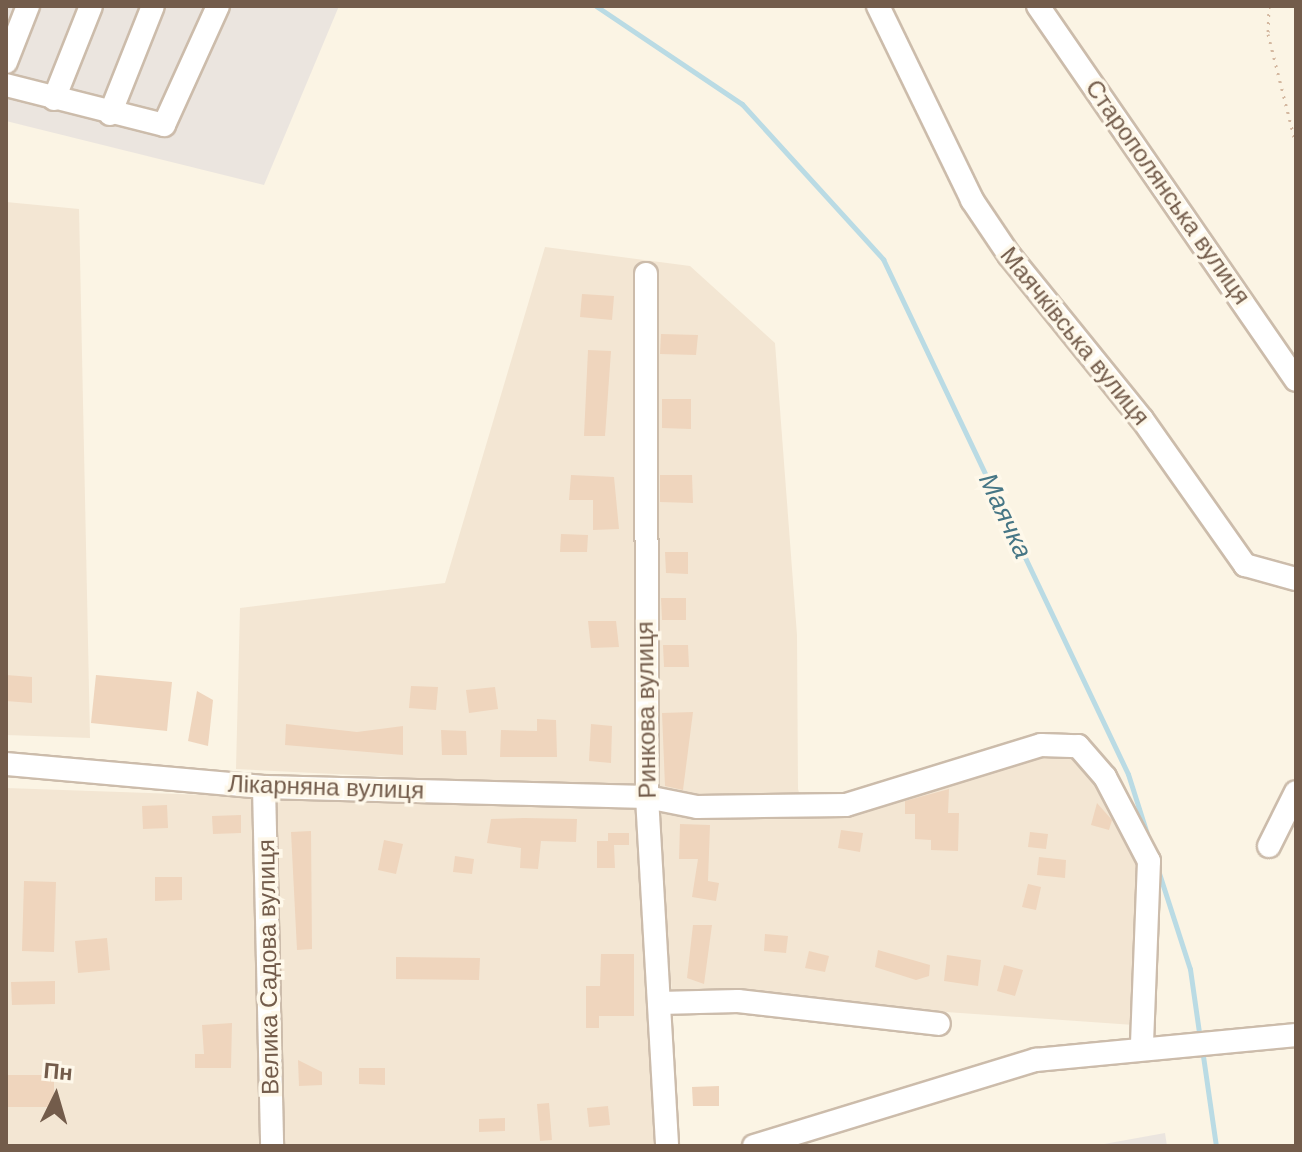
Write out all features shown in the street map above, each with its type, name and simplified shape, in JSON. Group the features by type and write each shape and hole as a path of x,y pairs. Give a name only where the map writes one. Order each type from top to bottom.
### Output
{"street":[{"path":"6,62 28,6"},
{"path":"54,99 91,6"},
{"path":"110,114 153,6"},
{"path":"6,85 110,114 164,125 218,6"},
{"name":"Маячківська вулиця","path":"878,6 972,200 1009,255 1142,419 1245,565 1296,579"},
{"name":"Старополянська вулиця","path":"1038,6 1296,380"},
{"name":"Ринкова вулиця","path":"646,274 647,797 667,1146"},
{"name":"Лікарняна вулиця","path":"6,764 264,787 647,797 697,807 846,805 1041,745 1078,746 1105,777 1149,861 1151,1047"},
{"name":"Велика Садова вулиця","path":"264,787 272,1146"},
{"path":"1269,846 1296,792"},
{"path":"660,1003 738,1001 939,1024"},
{"path":"754,1146 1036,1060 1296,1035"}],"path":[{"path":"1269,6 1268,34 1296,145"}],"shaded area":[{"path":"6,6 339,6 264,185 6,121"},
{"path":"6,202 79,209 90,738 6,735"},
{"path":"545,247 690,266 775,343 797,635 798,789 805,813 1046,752 1075,755 1145,853 1134,1025 672,993 656,790 236,769 240,608 445,583"},
{"path":"6,788 638,810 654,1146 6,1146"},
{"path":"1165,1133 1167,1146 1093,1146"}],"building":[{"path":"582,294 614,296 612,320 580,317"},
{"path":"661,334 698,335 696,355 660,354"},
{"path":"588,350 611,351 605,436 584,436"},
{"path":"662,399 691,399 691,429 662,428"},
{"path":"571,475 614,477 619,529 593,530 593,500 569,500"},
{"path":"660,475 692,475 693,503 660,502"},
{"path":"561,534 588,535 587,552 560,552"},
{"path":"665,552 688,552 688,574 666,573"},
{"path":"661,598 686,598 686,620 662,620"},
{"path":"588,621 616,621 619,647 591,648"},
{"path":"663,645 688,645 689,667 664,667"},
{"path":"6,675 32,677 32,703 6,701"},
{"path":"96,675 172,682 167,731 91,723"},
{"path":"411,686 438,687 436,710 409,708"},
{"path":"495,687 498,709 469,713 466,690"},
{"path":"197,691 213,700 208,746 188,741"},
{"path":"693,712 683,790 665,786 662,713"},
{"path":"537,719 556,720 557,757 500,757 501,730 537,731"},
{"path":"286,724 357,732 403,726 403,755 285,745"},
{"path":"591,724 612,726 611,763 589,761"},
{"path":"441,730 466,731 467,755 442,755"},
{"path":"949,789 948,813 959,813 958,851 931,850 931,840 915,839 915,814 905,814 905,801"},
{"path":"1097,803 1112,820 1109,830 1091,825"},
{"path":"167,805 168,828 143,829 142,806"},
{"path":"241,815 241,833 213,834 212,816"},
{"path":"491,819 577,819 576,842 541,841 538,869 520,868 521,848 487,843"},
{"path":"680,824 710,825 708,881 719,883 716,901 692,897 698,859 679,859"},
{"path":"841,830 863,833 860,852 838,848"},
{"path":"311,831 312,949 297,950 291,832"},
{"path":"1030,832 1048,834 1046,849 1028,847"},
{"path":"608,833 629,833 629,845 614,845 615,868 597,868 597,841 608,841"},
{"path":"384,840 403,844 396,874 378,870"},
{"path":"455,856 474,859 472,874 453,872"},
{"path":"1039,857 1066,860 1065,878 1037,875"},
{"path":"155,877 182,877 182,900 155,901"},
{"path":"24,881 56,882 54,952 22,951"},
{"path":"1028,884 1041,887 1036,910 1022,907"},
{"path":"693,925 712,925 704,984 687,978"},
{"path":"765,934 788,936 786,953 764,951"},
{"path":"107,938 110,970 78,973 75,941"},
{"path":"878,950 930,965 929,976 916,980 875,967"},
{"path":"809,951 829,956 825,972 805,968"},
{"path":"601,954 634,954 634,1016 599,1016 599,1028 586,1028 586,986 600,986"},
{"path":"947,955 981,960 978,986 944,981"},
{"path":"396,957 480,958 479,980 396,979"},
{"path":"1004,965 1023,970 1015,996 997,991"},
{"path":"55,981 55,1004 12,1005 11,982"},
{"path":"232,1023 231,1068 195,1068 195,1054 204,1054 202,1025"},
{"path":"298,1060 322,1072 322,1085 299,1086"},
{"path":"359,1068 385,1068 385,1085 359,1084"},
{"path":"6,1075 54,1075 54,1107 6,1107"},
{"path":"719,1086 719,1106 693,1106 692,1087"},
{"path":"549,1103 552,1140 540,1141 537,1104"},
{"path":"608,1106 610,1125 589,1127 587,1108"},
{"path":"505,1118 505,1131 479,1132 479,1119"}],"waterway":[{"name":"Маячка","path":"596,6 742,104 883,259 1128,774 1147,834"},
{"name":"Маячка","path":"1158,870 1190,969 1200,1039"},
{"name":"Маячка","path":"1202,1049 1216,1146"}]}
